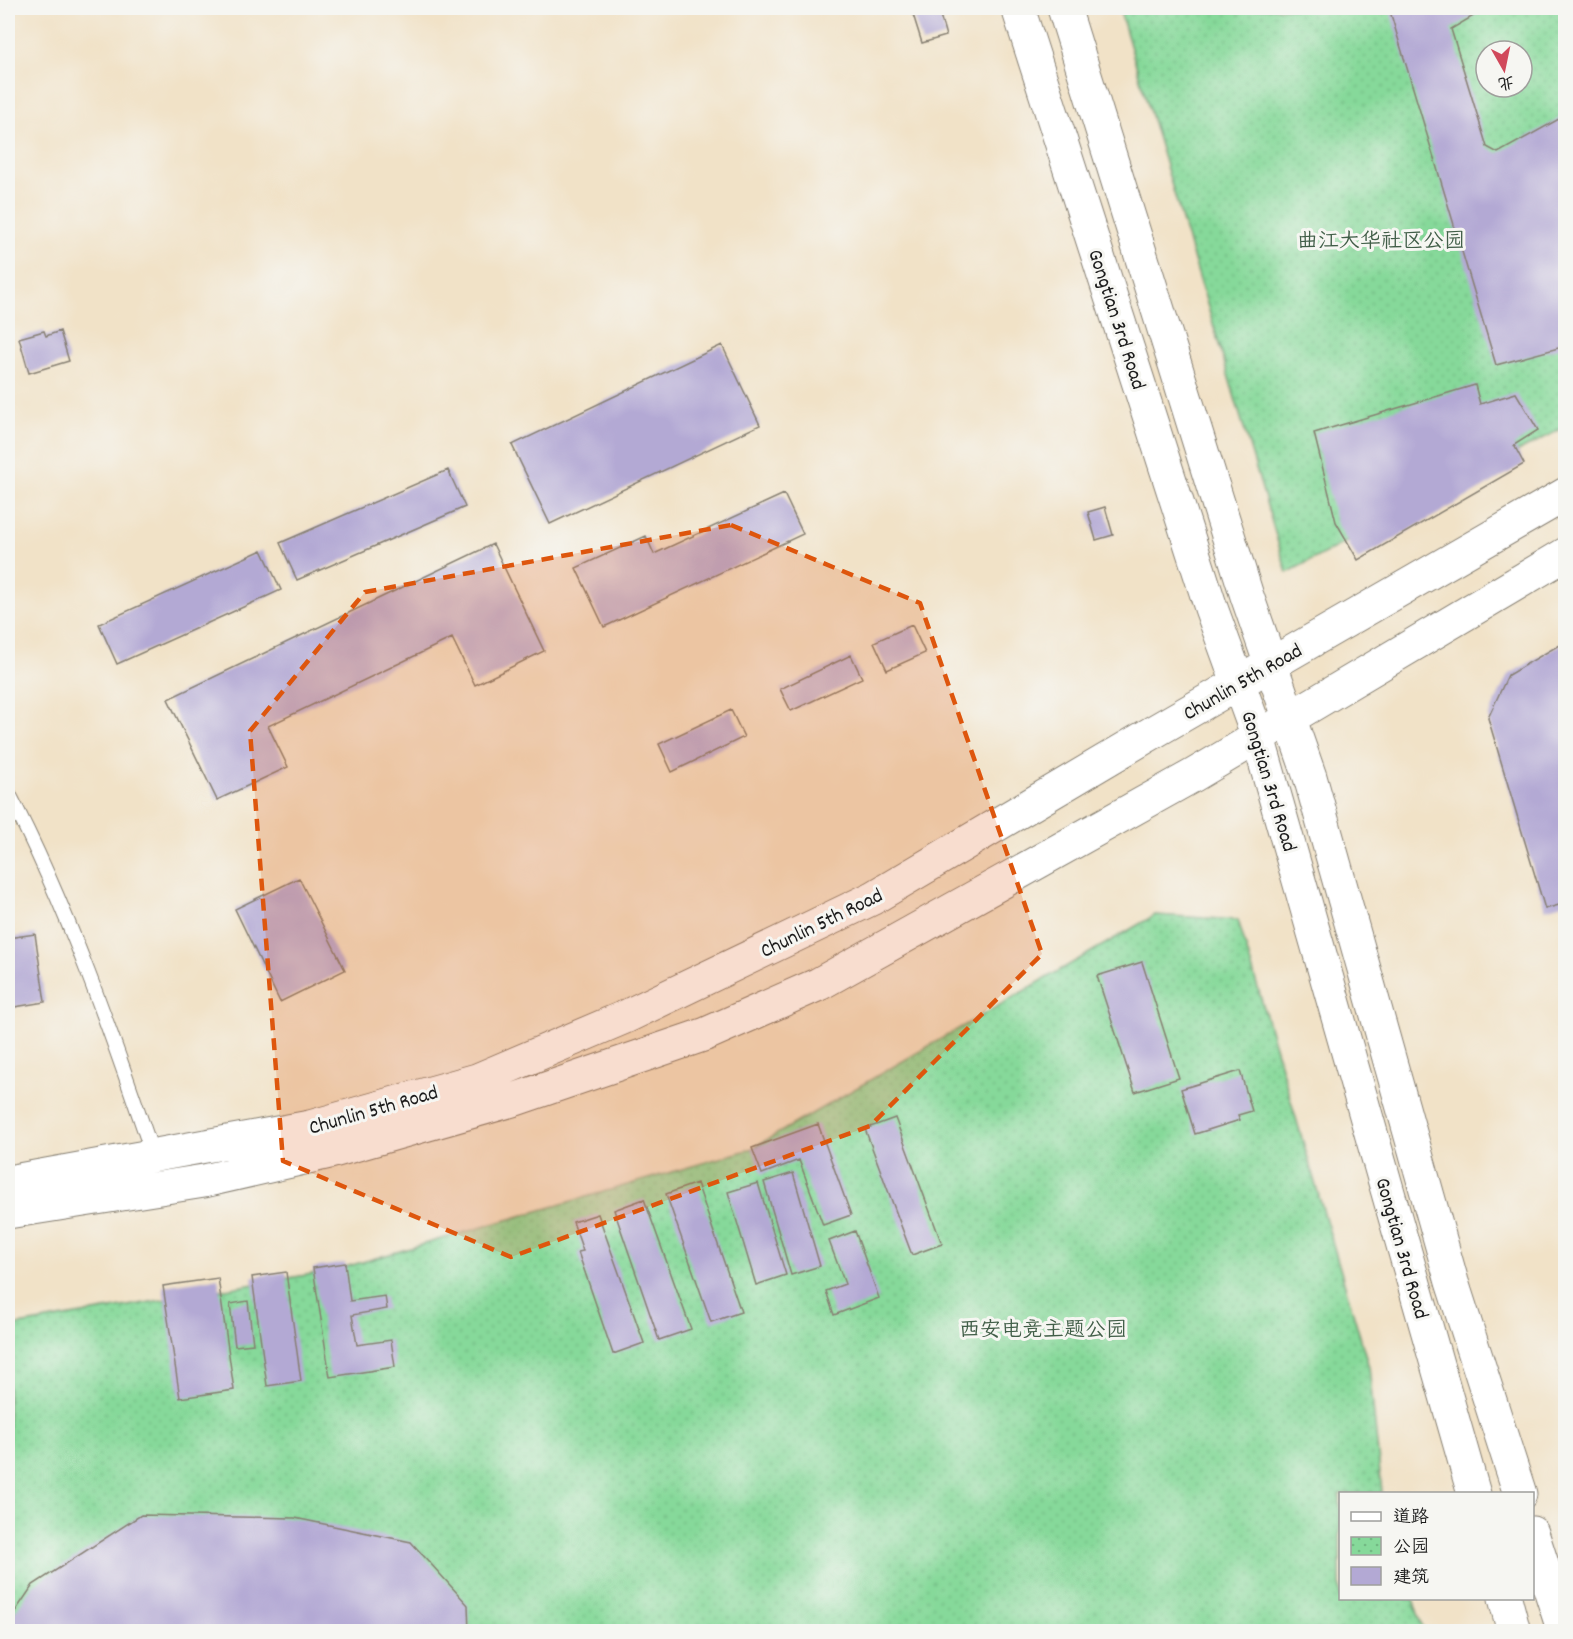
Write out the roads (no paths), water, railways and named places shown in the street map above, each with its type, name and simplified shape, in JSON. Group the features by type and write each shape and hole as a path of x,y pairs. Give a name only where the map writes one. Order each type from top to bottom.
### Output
{"street":[{"name":"Gongtian 3rd Road","path":"1018,8 1207,597 1258,737 1473,1492"},
{"name":"Gongtian 3rd Road","path":"1064,8 1244,585 1310,777 1452,1282 1519,1492"},
{"name":"Chunlin 5th Road","path":"8,1182 310,1127 466,1083 625,1017 873,898 1566,494"},
{"name":"Chunlin 5th Road","path":"8,1212 204,1181 330,1152 516,1098 706,1034 819,984 1258,737 1566,554"},
{"path":"1534,1536 1564,1632"},
{"path":"1505,1600 1514,1632"}],"lane":[{"path":"8,792 55,894 104,1011 153,1157"}],"park label":[{"name":"曲江大华社区公园","path":"1381,240"},
{"name":"西安电竞主题公园","path":"1043,1329"}]}
